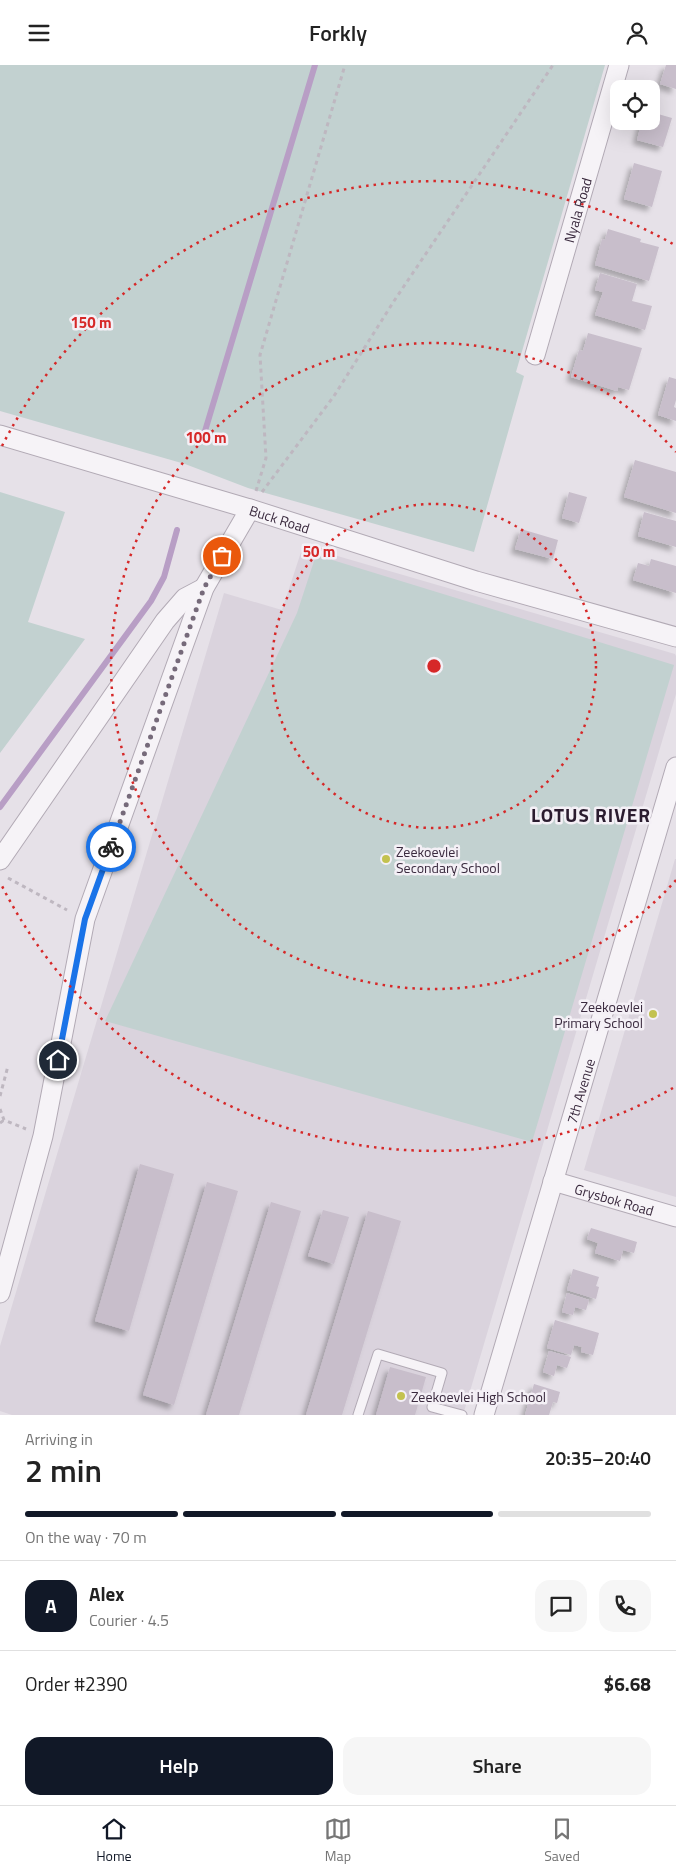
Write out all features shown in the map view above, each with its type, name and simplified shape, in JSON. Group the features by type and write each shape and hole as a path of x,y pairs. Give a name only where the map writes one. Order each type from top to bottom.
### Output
{"street":[{"name":"Nyala Road","path":"535,355 619,65"},
{"name":"Buck Road","path":"0,435 250,509 476,581 676,637"},
{"path":"0,1293 42,1137 85,919 204,588 250,509"},
{"path":"0,860 165,621 185,598 204,588"},
{"name":"7th Avenue","path":"484,1415 676,767"},
{"name":"Grysbok Road","path":"553,1181 676,1217"}],"lane":[{"path":"358,1415 378,1354 442,1373 432,1407 462,1415"}],"path":[{"path":"250,509 266,458 260,355 345,65"},
{"path":"250,509 334,396 394,301 553,65"},
{"path":"0,874 85,919"},
{"path":"0,1096 8,1065"},
{"path":"0,1109 4,1120 42,1137"},
{"path":"0,1123 4,1120"}],"shaded area":[{"path":"0,65 605,65 516,372 524,376 474,552 248,488 185,464 0,411"},
{"path":"0,492 65,512 28,622 85,639 0,753"},
{"name":"Zeekoevlei Secondary School","path":"303,546 675,654 676,656 676,694 463,1415 12,1415 0,1411 0,1346 224,593 282,610"},
{"path":"316,555 674,665 532,1142 105,1021 297,613"},
{"name":"Zeekoevlei Primary School","path":"676,859 676,1197 584,1170"}],"building":[{"path":"666,65 676,65 676,89 660,84"},
{"path":"660,115 672,118 663,147 637,140 640,130 660,130"},
{"path":"634,163 662,171 652,207 624,199"},
{"path":"608,229 641,239 640,242 659,247 649,281 595,265 602,239 605,240"},
{"path":"600,273 637,284 632,301 652,306 645,330 595,315 603,292 595,290"},
{"path":"588,333 642,348 629,390 618,387 617,391 571,377 579,350 583,351"},
{"path":"669,377 676,379 674,407 676,408 676,421 658,415"},
{"path":"635,460 676,472 676,513 624,497"},
{"path":"569,492 587,497 579,523 562,518"},
{"path":"644,512 676,521 676,547 638,536"},
{"path":"521,529 558,540 553,559 515,549"},
{"path":"651,559 676,566 676,593 633,580 638,563 649,566"},
{"path":"140,1164 174,1174 129,1331 95,1321"},
{"path":"207,1182 238,1191 174,1405 143,1395"},
{"path":"271,1202 301,1211 239,1415 206,1415"},
{"path":"323,1210 349,1217 334,1264 308,1256"},
{"path":"368,1211 401,1221 342,1415 306,1415"},
{"path":"591,1228 637,1242 634,1253 623,1250 620,1261 595,1253 598,1243 587,1239"},
{"path":"573,1269 599,1277 596,1286 599,1287 596,1299 567,1290"},
{"path":"567,1293 589,1300 586,1310 575,1307 573,1315 562,1312"},
{"path":"555,1320 599,1333 593,1355 581,1352 582,1347 574,1345 571,1355 547,1348"},
{"path":"549,1351 571,1357 567,1368 557,1365 554,1376 543,1372"},
{"name":"Zeekoevlei High School","path":"390,1367 426,1377 415,1415 376,1415"},
{"path":"534,1384 560,1392 557,1403 553,1402 549,1415 525,1415"}],"waterway":[{"path":"202,441 315,65"},
{"path":"0,807 151,601 164,577 177,530"}],"way so far":[{"path":"111,847 204,588 222,556"}],"place":[{"name":"Zeekoevlei Secondary School","path":"386,859"},
{"name":"Zeekoevlei Primary School","path":"653,1014"},
{"name":"Zeekoevlei High School","path":"401,1396"}],"district":[{"name":"LOTUS RIVER","path":"591,814"}],"route":[{"path":"58,1060 85,919 111,847"}]}
